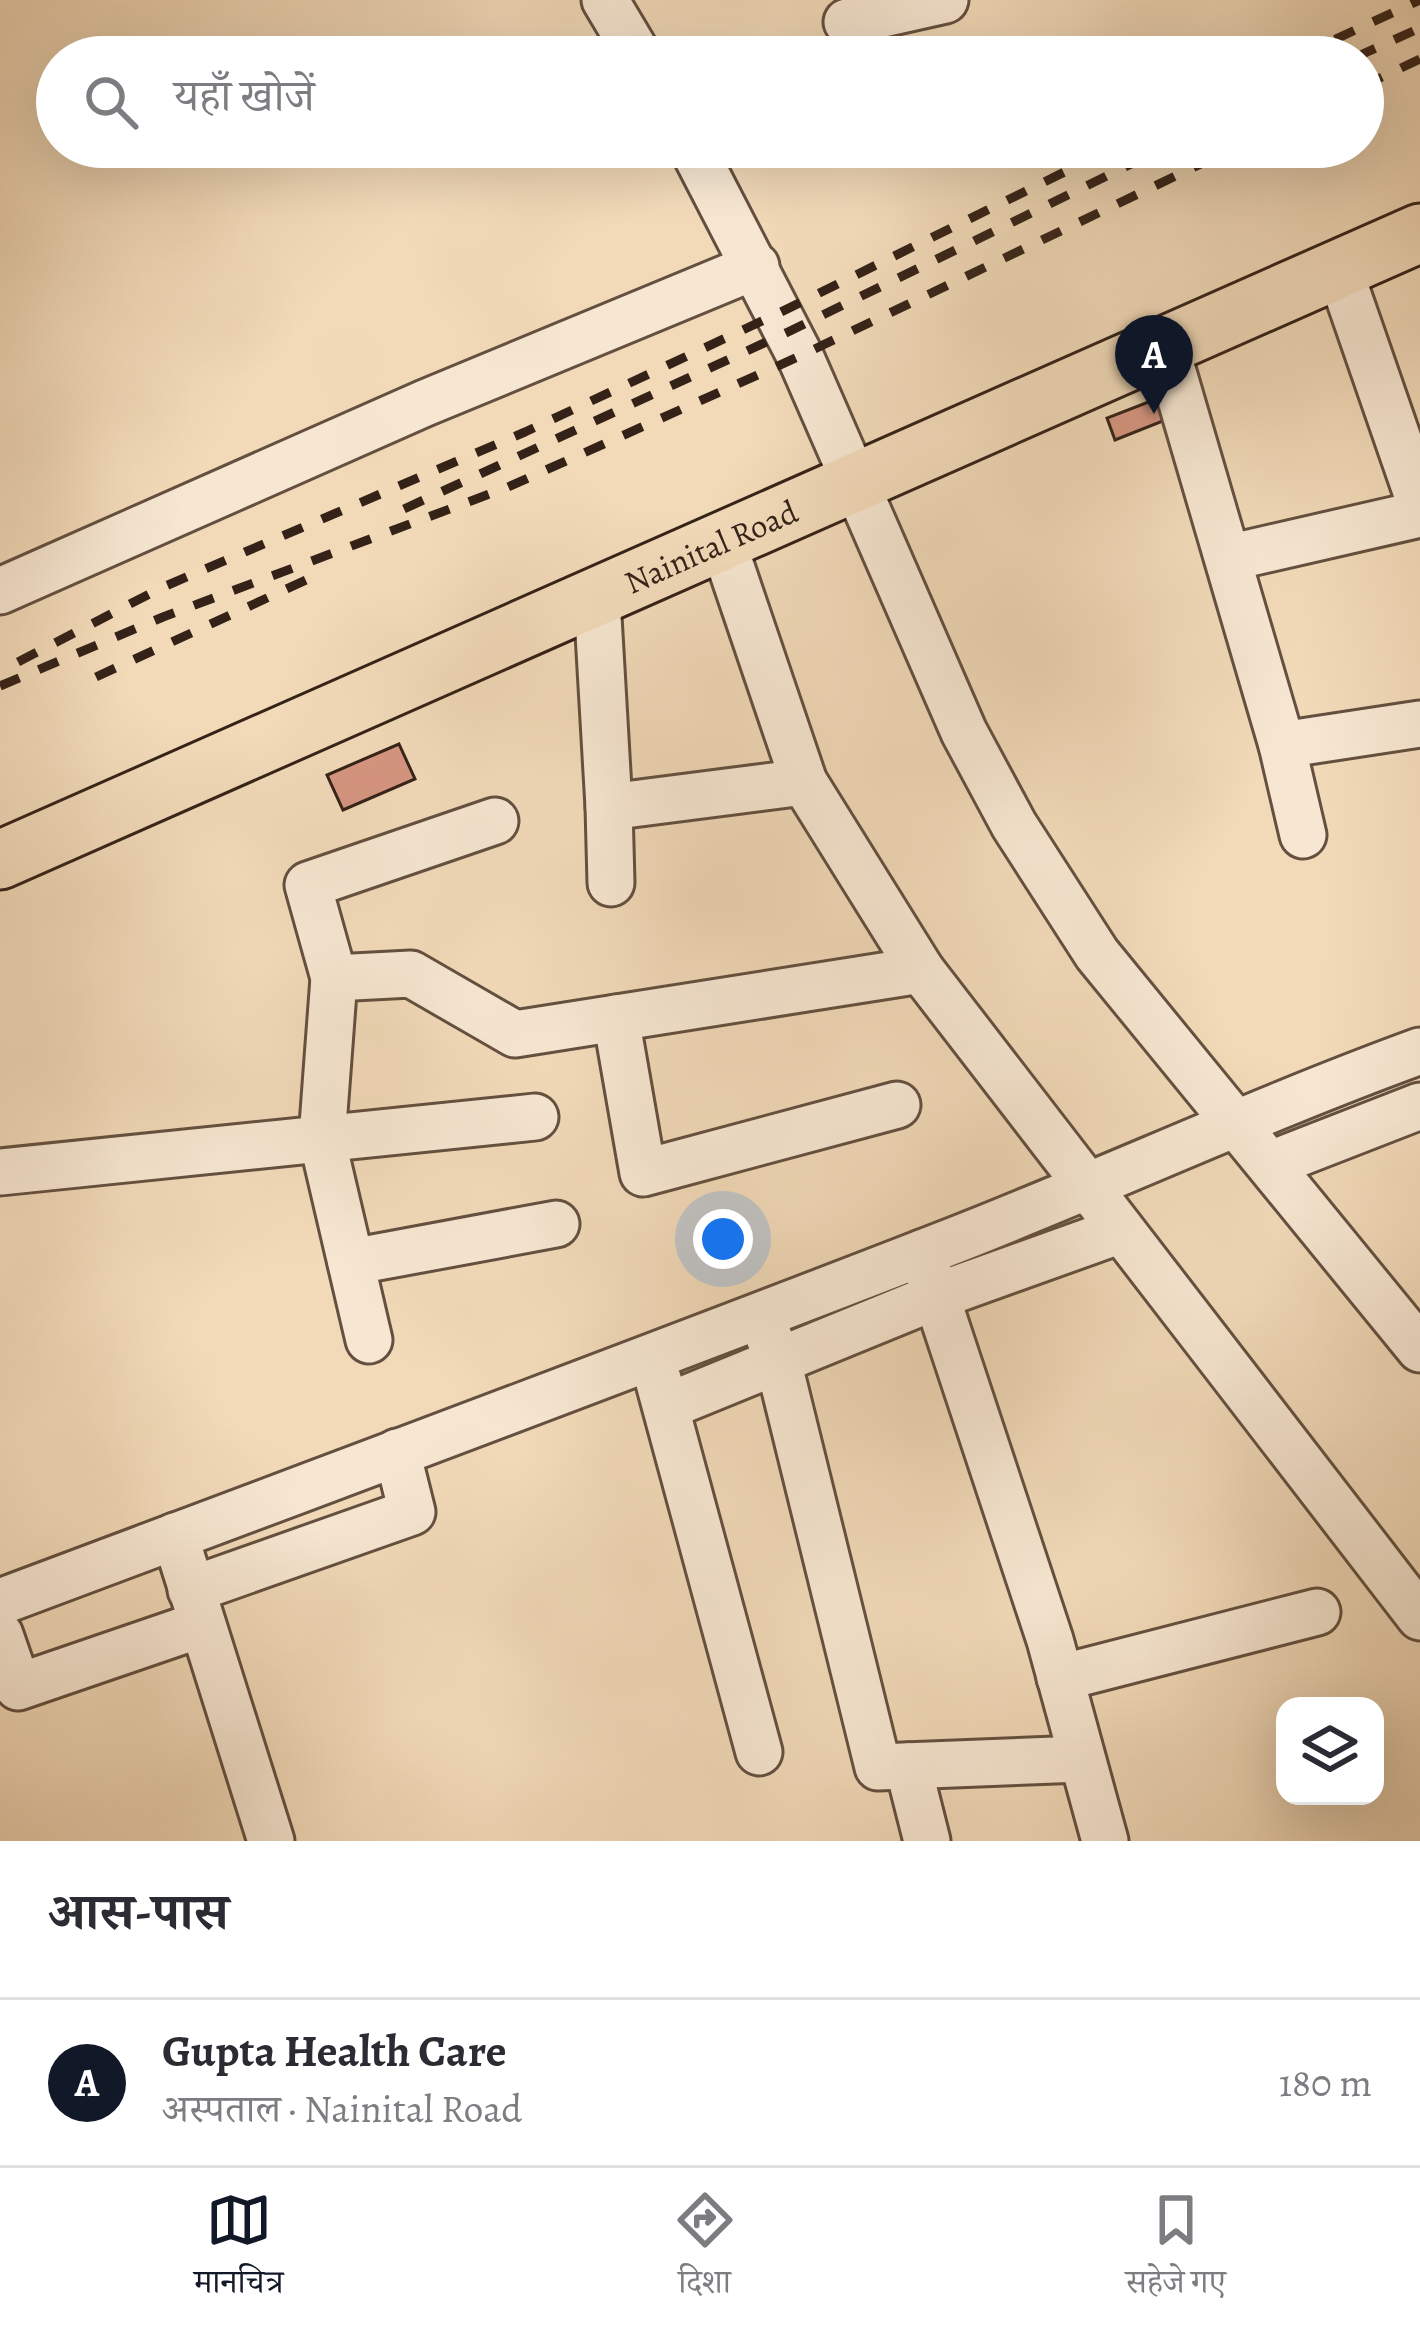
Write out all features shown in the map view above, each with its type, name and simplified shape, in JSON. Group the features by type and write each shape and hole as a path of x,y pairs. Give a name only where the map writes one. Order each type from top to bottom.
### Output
{"main road":[{"name":"Nainital Road","path":"0,860 1420,233"}],"street":[{"path":"605,0 626,36"},
{"path":"845,26 946,0"},
{"path":"703,168 756,266 955,713 1014,825 1097,954 1420,1349"},
{"path":"0,591 425,403 756,266"},
{"path":"1339,269 1420,503"},
{"path":"1165,345 1282,745 1303,835"},
{"path":"1228,558 1420,514"},
{"path":"723,543 804,782 921,970 1420,1617"},
{"path":"597,598 611,883"},
{"path":"1282,745 1420,724"},
{"path":"609,807 804,782"},
{"path":"369,1340 322,1139 334,978 308,885 495,820"},
{"path":"334,978 411,974 515,1034 921,970"},
{"path":"616,1018 643,1173 896,1105"},
{"path":"0,1602 651,1359 1420,1051"},
{"path":"1270,1164 1420,1106"},
{"path":"0,1172 536,1117"},
{"path":"351,1262 556,1223"},
{"path":"668,1406 937,1296 1121,1230"},
{"path":"922,1252 1060,1678 1105,1841"},
{"path":"761,1316 778,1361 878,1767 1082,1759"},
{"path":"651,1359 668,1406 759,1752"},
{"path":"0,1635 18,1687 412,1512 397,1452"},
{"path":"175,1537 271,1841"},
{"path":"1060,1678 1317,1612"},
{"path":"908,1766 927,1841"}],"building":[{"path":"1164,396 1173,417 1115,440 1107,418"},
{"path":"399,744 415,779 343,810 327,775"}],"railway":[{"path":"1342,36 1420,0"},
{"path":"1384,44 1420,28"},
{"path":"1384,76 1420,59"},
{"path":"18,662 161,588 525,432 1072,168"},
{"path":"404,509 788,332 1123,168"},
{"path":"0,686 163,617 508,487 800,356 1192,168"},
{"path":"96,677 306,580"}],"place":[{"name":"Gupta Health Care","path":"1154,414"}]}
